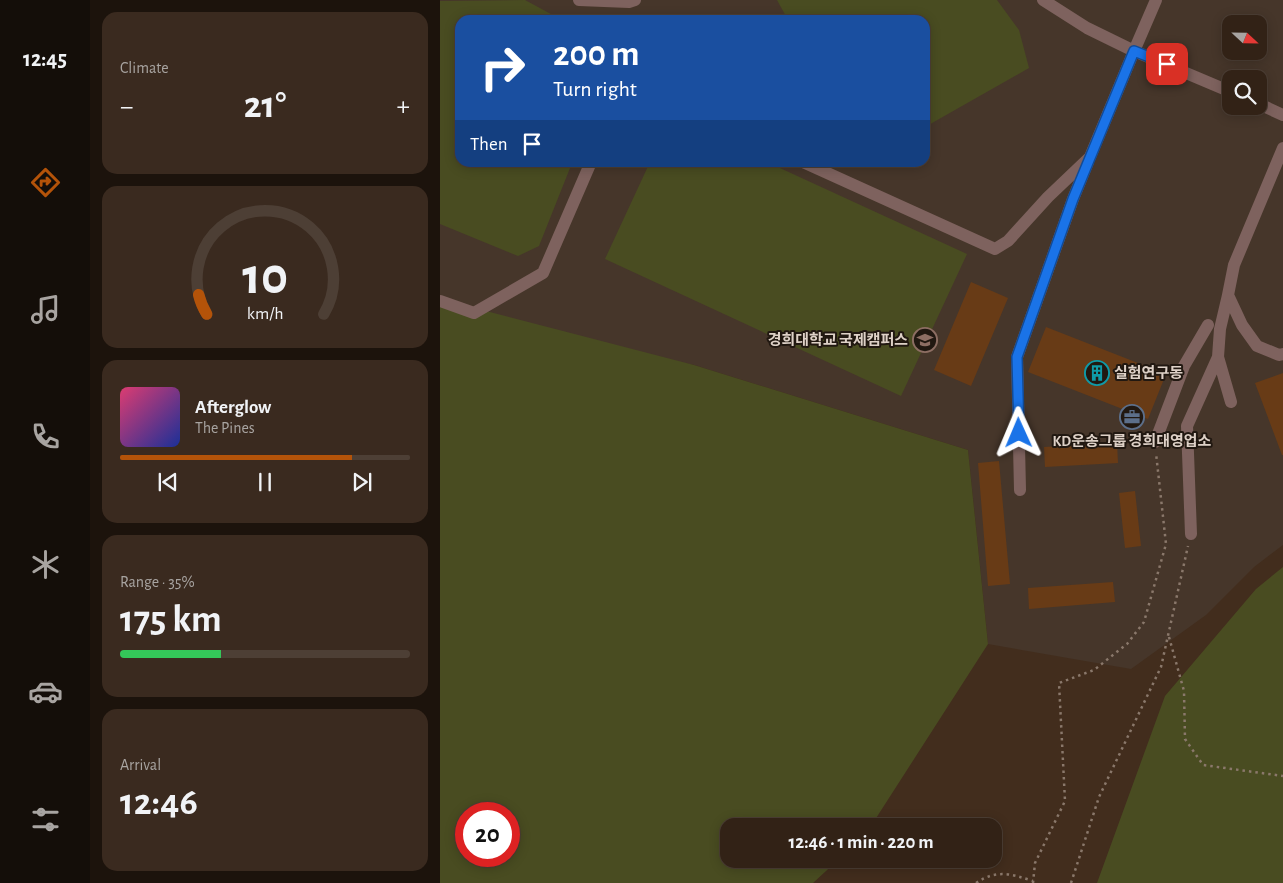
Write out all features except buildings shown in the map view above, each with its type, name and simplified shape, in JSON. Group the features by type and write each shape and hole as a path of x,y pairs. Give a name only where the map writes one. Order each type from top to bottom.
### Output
{"lane":[{"path":"579,0 629,2 635,0"},
{"path":"1043,0 1087,28 1134,51 1222,88"},
{"path":"1020,490 1017,357 1073,199 1156,0"},
{"path":"1267,108 1283,115"},
{"path":"1191,534 1187,426 1218,357 1220,329 1234,265 1283,148"},
{"path":"815,167 995,249 1008,241 1048,197 1090,157"},
{"path":"440,300 474,313 543,273 589,167"},
{"path":"1228,295 1242,325 1257,346 1282,352"},
{"path":"1155,442 1184,366 1208,325"},
{"path":"1218,357 1231,402"}],"path":[{"path":"976,883 987,876 1006,873 1033,882 1035,862 1065,802 1059,683 1094,670 1127,644 1144,622 1166,544 1155,442"},
{"path":"1071,883 1100,797 1161,667 1191,534"},
{"path":"1168,636 1184,691 1185,739 1203,765 1283,776"}],"shaded area":[{"name":"경희대학교 국제캠퍼스","path":"440,0 1283,0 1283,545 1254,567 1206,615 1131,669 988,644 968,450 694,365 440,314"}],"green space":[{"path":"525,0 553,15 455,15 455,167 570,167 539,246 518,256 440,224 440,1"},
{"path":"777,0 997,0 1019,30 1029,68 930,124 930,15 785,15"},
{"path":"648,167 778,167 967,254 901,396 605,259"},
{"path":"440,299 694,365 968,450 988,644 876,818 720,818 720,868 829,868 813,883 440,883"},
{"path":"1283,567 1283,883 1097,883 1165,696 1256,589"}],"place":[{"name":"경희대학교 국제캠퍼스","path":"925,340"},
{"name":"실험연구동","path":"1097,373"},
{"name":"KD운송그룹 경희대영업소","path":"1132,417"}],"route":[{"path":"1019,433 1017,357 1084,171 1134,51 1167,64"}]}
